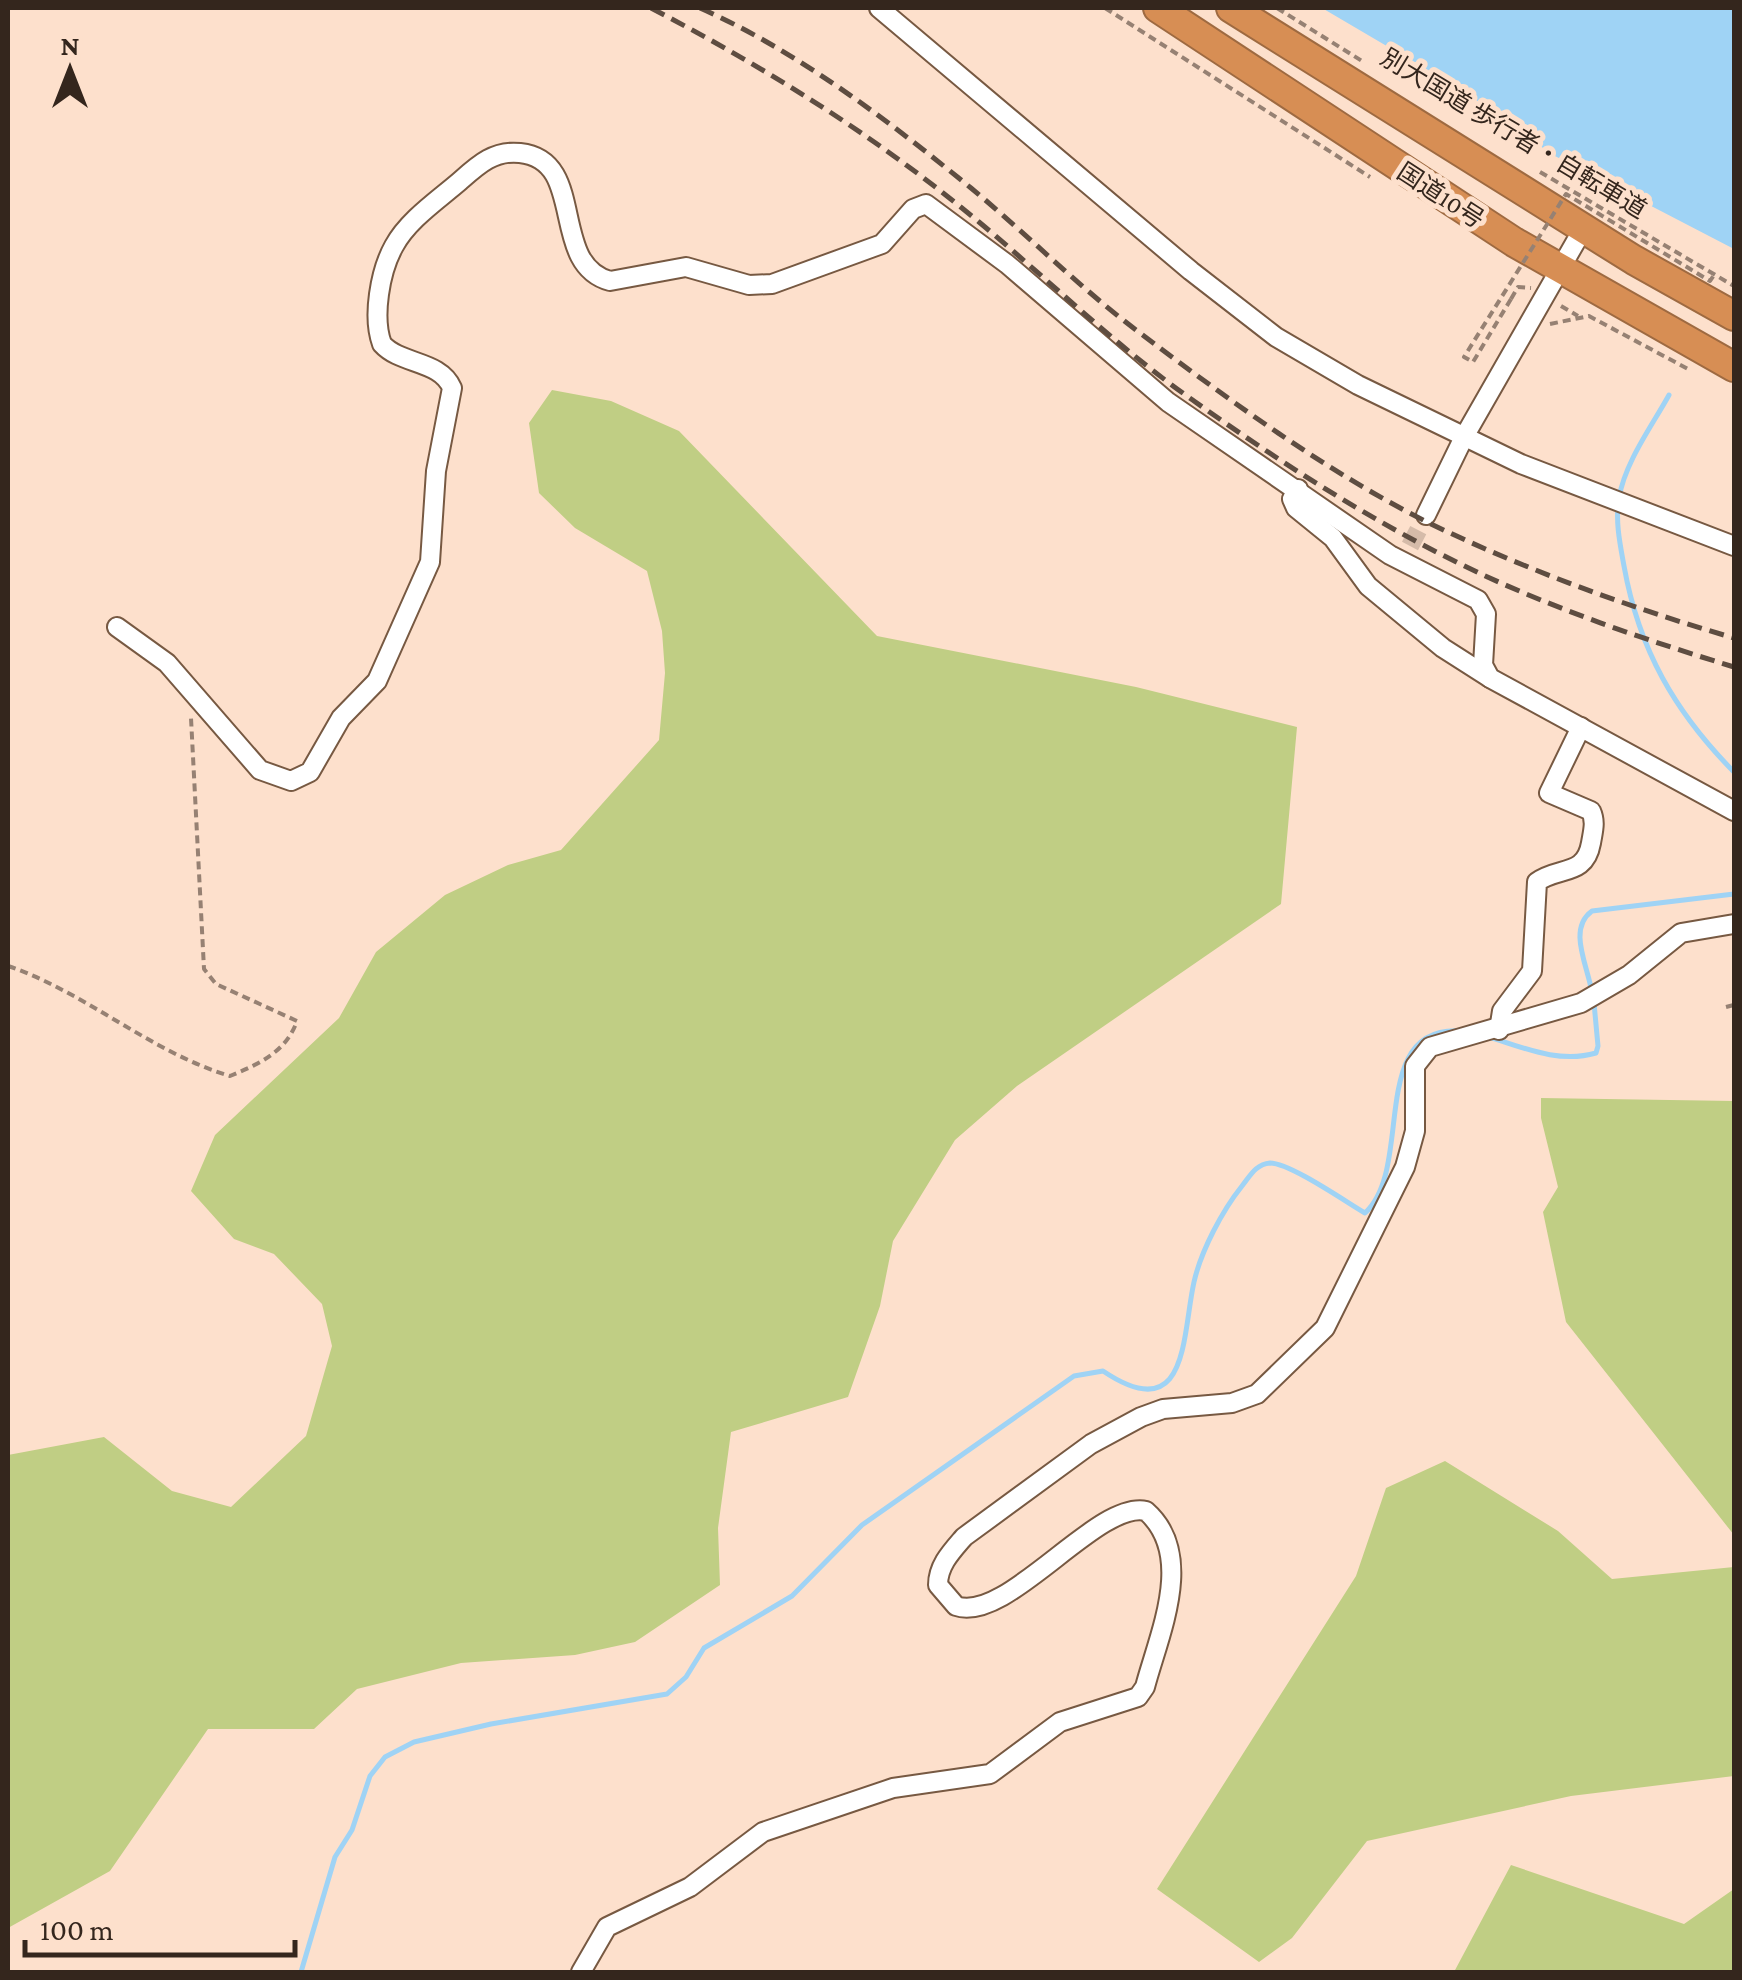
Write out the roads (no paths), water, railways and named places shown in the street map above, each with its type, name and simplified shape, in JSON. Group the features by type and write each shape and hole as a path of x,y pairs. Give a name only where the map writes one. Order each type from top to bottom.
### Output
{"highway":[{"name":"国道10号","path":"1158,8 1560,270 1734,366"},
{"name":"国道10号","path":"1231,8 1583,229 1734,316"}],"street":[{"path":"879,8 1253,320 1342,376 1464,437 1582,489 1734,546"},
{"path":"117,626 167,663 260,770 291,781 310,772 340,718 378,681 430,562 439,452 452,402 446,376 395,356 382,344 380,299 386,266 397,240 410,226 480,162 504,152 527,154 550,167 559,181 582,263 598,278 610,281 686,267 750,286 772,284 882,244 914,209 926,204 1007,264 1168,402 1298,489 1478,600 1486,614 1483,665 1490,678"},
{"path":"1426,515 1464,437 1583,229"},
{"path":"1298,489 1292,499 1296,508 1327,532 1368,586 1443,648 1490,678 1734,812"},
{"path":"1499,1030 1502,1011 1532,971 1537,882 1579,868 1590,851 1595,822 1592,811 1549,793 1581,727"},
{"path":"581,1972 607,1927 690,1886 764,1832 893,1788 990,1774 1060,1722 1138,1697 1158,1637 1173,1566 1157,1523 1146,1510 1120,1515 1006,1594 973,1609 956,1606 943,1593 938,1585 941,1567 964,1537 1104,1436 1163,1409 1232,1403 1270,1384 1332,1319 1354,1264 1398,1186 1416,1131 1416,1060 1444,1041 1562,1011 1600,993 1681,933 1734,924"}],"water":[{"path":"1322,8 1734,8 1734,249 1553,155 1453,85"}],"waterway":[{"path":"1669,395 1622,485 1618,515 1621,549 1639,625 1662,678 1694,726 1734,772"},
{"path":"1592,993 1580,938 1581,928 1592,911 1734,894"},
{"path":"1486,1036 1554,1055 1596,1053 1594,1003"},
{"path":"301,1972 335,1857 352,1830 370,1776 385,1757 414,1742 491,1724 667,1694 686,1677 704,1648 792,1596 862,1525 1074,1376 1103,1371 1131,1386 1152,1389 1166,1382 1183,1349 1202,1257 1220,1219 1251,1175 1265,1164 1279,1165 1365,1213 1380,1192 1402,1074 1413,1051 1432,1035 1461,1031"}],"tunnel":[{"path":"1410,546 1426,515"}],"railway":[{"path":"651,8 779,80 901,161 1166,381 1333,493 1442,555 1510,587 1734,667"},
{"path":"700,8 772,45 875,113 971,188 1121,319 1318,460 1429,523 1503,557 1618,601 1734,638"}]}
